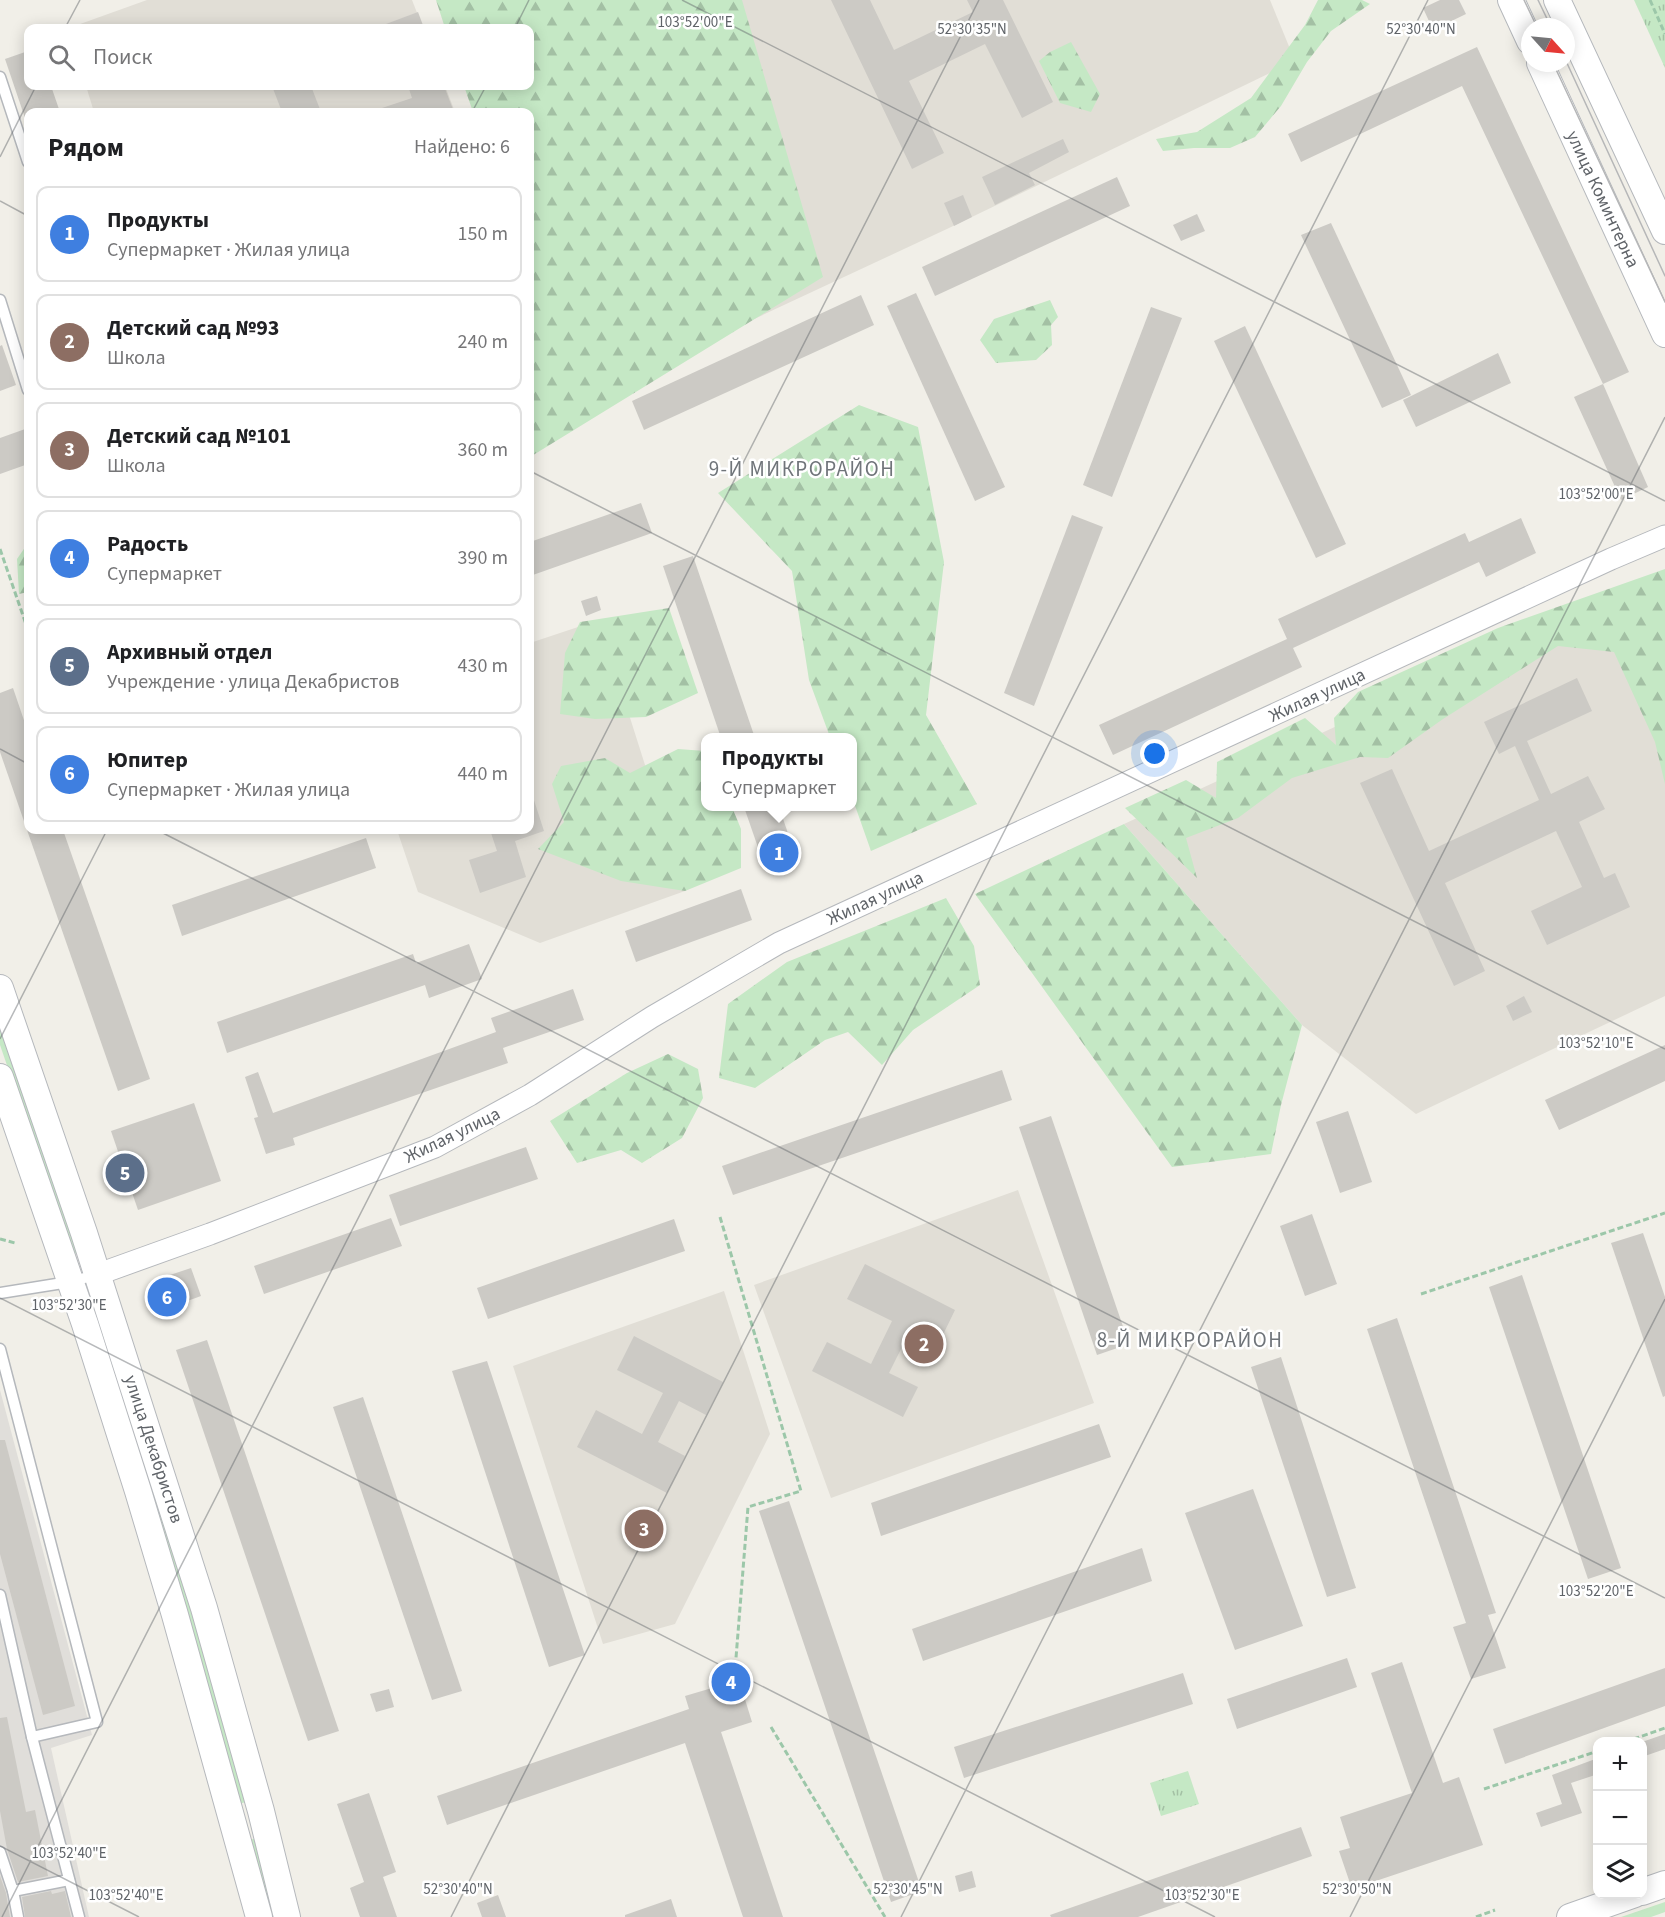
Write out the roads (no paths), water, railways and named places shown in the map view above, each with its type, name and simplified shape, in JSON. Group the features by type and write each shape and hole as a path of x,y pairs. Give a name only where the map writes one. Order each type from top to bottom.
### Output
{"street":[{"path":"1511,0 1521,22"},
{"path":"1557,0 1665,231"},
{"name":"улица Коминтерна","path":"1544,72 1665,334"},
{"name":"Жилая улица","path":"96,1275 210,1234 435,1147 530,1095 652,1017 779,943 1665,536"},
{"name":"улица Декабристов","path":"0,988 59,1156 204,1608 261,1811 287,1917"},
{"name":"улица Декабристов","path":"0,1077 92,1347 176,1615 260,1917"},
{"path":"1647,1890 1665,1884"},
{"path":"1569,1917 1621,1899"}],"lane":[{"path":"0,77 24,150"},
{"path":"0,300 24,377"},
{"path":"0,1293 69,1282 96,1275"},
{"path":"0,1348 97,1722 33,1737"},
{"path":"0,1595 78,1917"},
{"path":"0,1852 13,1891 18,1917"},
{"path":"13,1891 69,1880"}],"tram line":[{"path":"1524,0 1533,18"},
{"path":"1538,0 1547,18"},
{"path":"1557,72 1665,302"},
{"path":"1571,72 1665,276"}],"place":[{"name":"Продукты","path":"779,853"},
{"name":"Архивный отдел","path":"125,1173"},
{"name":"Юпитер","path":"167,1297"},
{"name":"Детский сад №93","path":"924,1344"},
{"name":"Детский сад №101","path":"644,1529"},
{"name":"Радость","path":"731,1682"}],"district":[{"name":"9-Й МИКРОРАЙОН","path":"802,469"},
{"name":"8-Й МИКРОРАЙОН","path":"1190,1340"}]}
